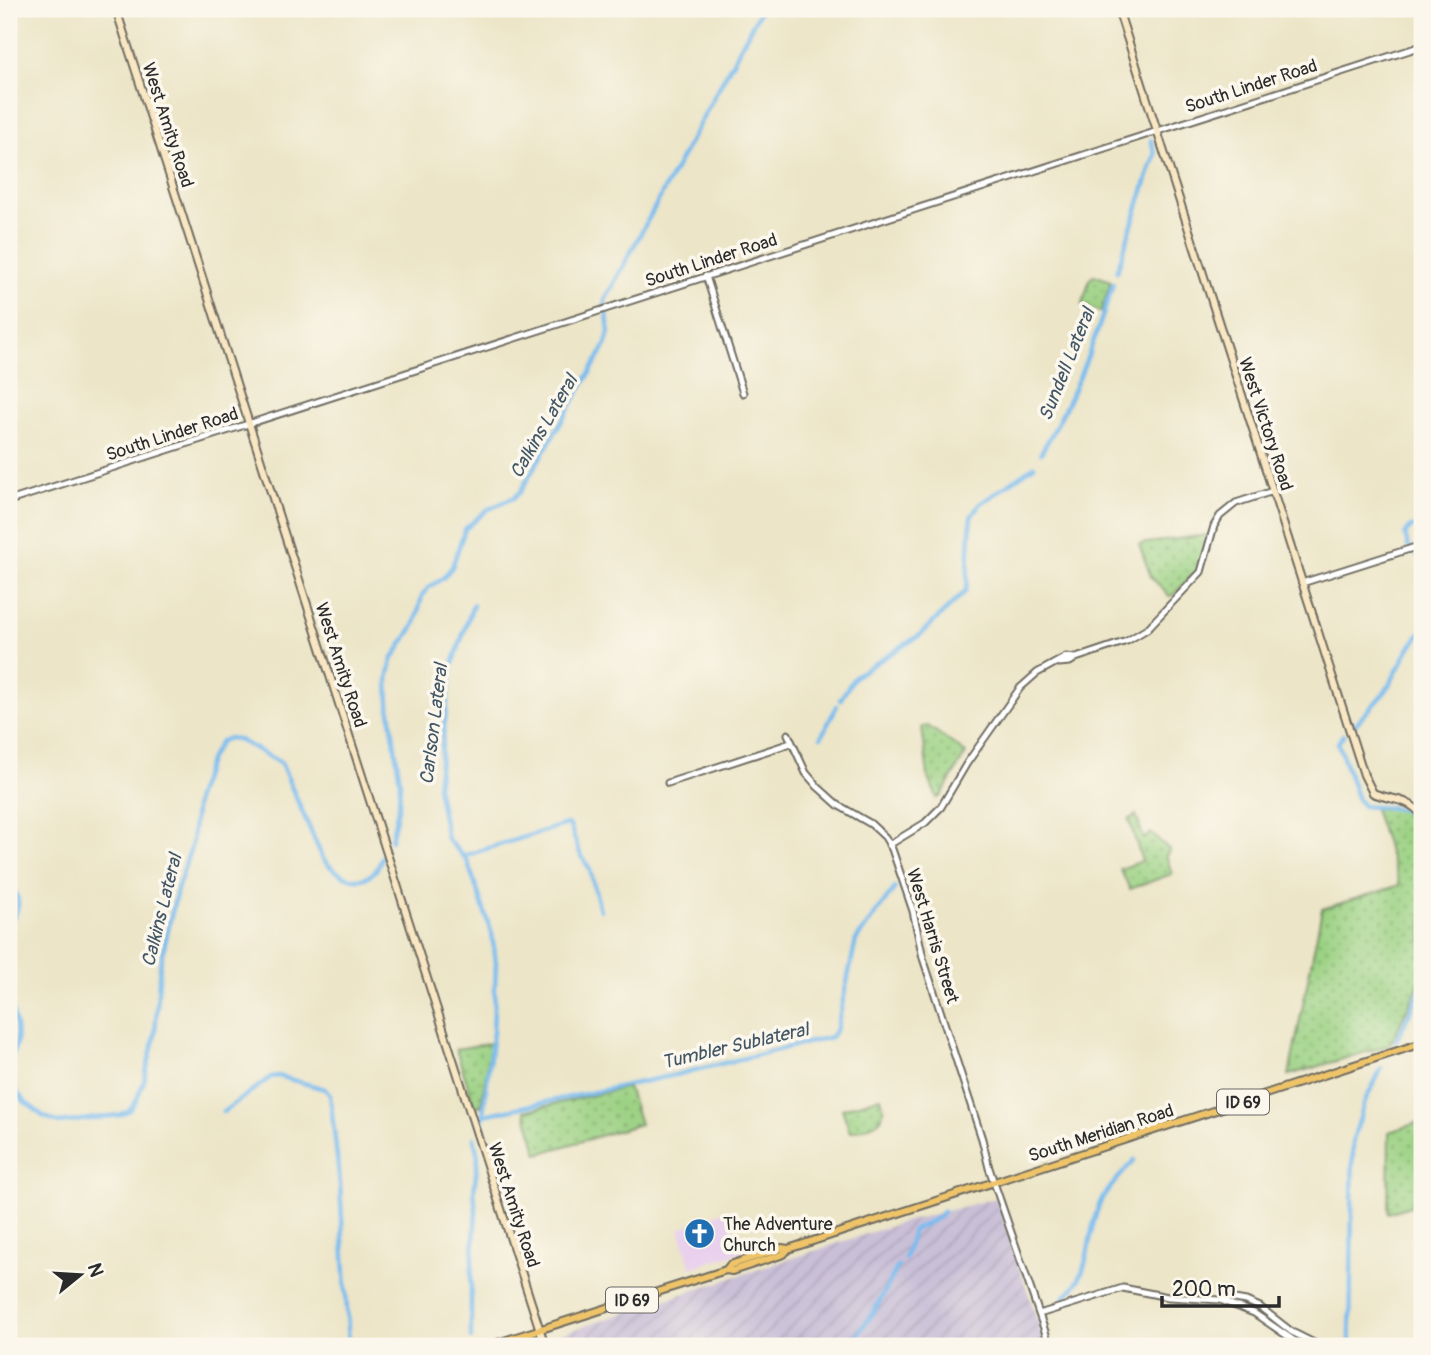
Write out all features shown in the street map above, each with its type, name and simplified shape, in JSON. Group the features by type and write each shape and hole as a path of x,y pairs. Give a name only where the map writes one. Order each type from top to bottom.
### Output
{"main road":[{"name":"West Amity Road","path":"116,9 545,1346"},
{"name":"West Victory Road","path":"1118,9 1367,785 1377,794 1412,805 1422,816"},
{"name":"South Meridian Road","path":"488,1346 727,1270 730,1265 784,1254 787,1249 1422,1043"}],"street":[{"name":"South Linder Road","path":"9,501 1422,46"},
{"path":"706,276 743,393"},
{"path":"889,845 935,814 1016,693 1037,673 1127,641 1147,629 1200,572 1214,526 1220,516 1236,503 1273,491"},
{"path":"1302,583 1419,546"},
{"name":"West Harris Street","path":"788,734 806,772 818,787 838,805 871,824 889,845 913,911 920,951 994,1183 1050,1346"},
{"path":"668,783 791,743"},
{"path":"1039,1314 1123,1288 1168,1297 1220,1300 1229,1298 1260,1307 1292,1332 1316,1346 1340,1346"},
{"path":"1220,1300 1254,1314 1302,1346"},
{"path":"1356,1346 1386,1346"}],"shaded area":[{"path":"996,1198 1046,1346 553,1346 551,1337 900,1223"},
{"path":"726,1210 743,1251 691,1268 679,1229"}],"green space":[{"path":"1094,275 1111,281 1101,312 1082,305 1090,279"},
{"path":"1208,535 1199,568 1169,596 1151,577 1139,544"},
{"path":"928,726 966,753 941,796 937,798 928,776 922,727"},
{"path":"1392,806 1412,818 1422,839 1422,978 1390,1045 1289,1075 1322,909 1400,885 1374,809"},
{"path":"1136,815 1144,839 1151,833 1170,850 1166,855 1172,874 1130,889 1120,869 1142,861 1129,820"},
{"path":"491,1043 481,1106 474,1105 456,1049"},
{"path":"628,1087 640,1124 538,1154 525,1111"},
{"path":"881,1097 881,1119 850,1132 842,1109"},
{"path":"1419,1122 1422,1133 1422,1202 1388,1213 1389,1132"}],"waterway":[{"name":"Calkins Lateral","path":"605,304 761,9"},
{"name":"Sundell Lateral","path":"1117,271 1155,154 1151,140"},
{"name":"Sundell Lateral","path":"1041,453 1082,371 1113,284"},
{"name":"Calkins Lateral","path":"391,840 399,804 400,782 389,704 388,679 392,660 415,624 422,596 452,567 465,529 487,510 520,492 605,347 609,332 607,313"},
{"name":"Sundell Lateral","path":"840,700 855,676 920,635 965,592 971,517 979,505 1034,466"},
{"path":"1422,526 1411,527 1405,534 1408,546 1422,559"},
{"name":"Carlson Lateral","path":"473,605 451,670 437,786 447,839 467,860 492,934 496,963 493,1032 481,1131"},
{"path":"1352,728 1386,691 1410,647 1422,632"},
{"name":"Sundell Lateral","path":"821,737 837,706"},
{"path":"1344,734 1338,743 1358,800 1363,806 1404,810 1422,830"},
{"name":"Calkins Lateral","path":"9,995 17,1041 11,1059 11,1076 15,1090 24,1101 43,1116 59,1123 119,1115 130,1110 144,1081 155,1035 160,965 177,890 192,844 196,798 210,758 221,741 229,738 237,739 281,763 323,859 333,869 347,877 361,879 375,871 382,857"},
{"name":"Sundell Lateral","path":"463,856 567,824 590,870 600,910"},
{"name":"Calkins Lateral","path":"9,886 18,899 17,909 9,922"},
{"name":"Tumbler Sublateral","path":"484,1115 675,1075 831,1037 837,1028 856,940 895,888"},
{"path":"1396,1041 1422,987"},
{"path":"1350,1346 1353,1140 1366,1099 1382,1068"},
{"name":"Carlson Lateral","path":"223,1112 271,1077 278,1076 325,1089 330,1095 340,1184 349,1346"},
{"name":"Carlson Lateral","path":"471,1338 471,1281 476,1212 474,1192 478,1157 474,1138"},
{"path":"1064,1297 1080,1277 1103,1197 1134,1160"},
{"path":"905,1258 913,1230 939,1217 943,1211"},
{"path":"849,1346 875,1310 898,1266"}],"place":[{"name":"The Adventure Church","path":"700,1234"}]}
